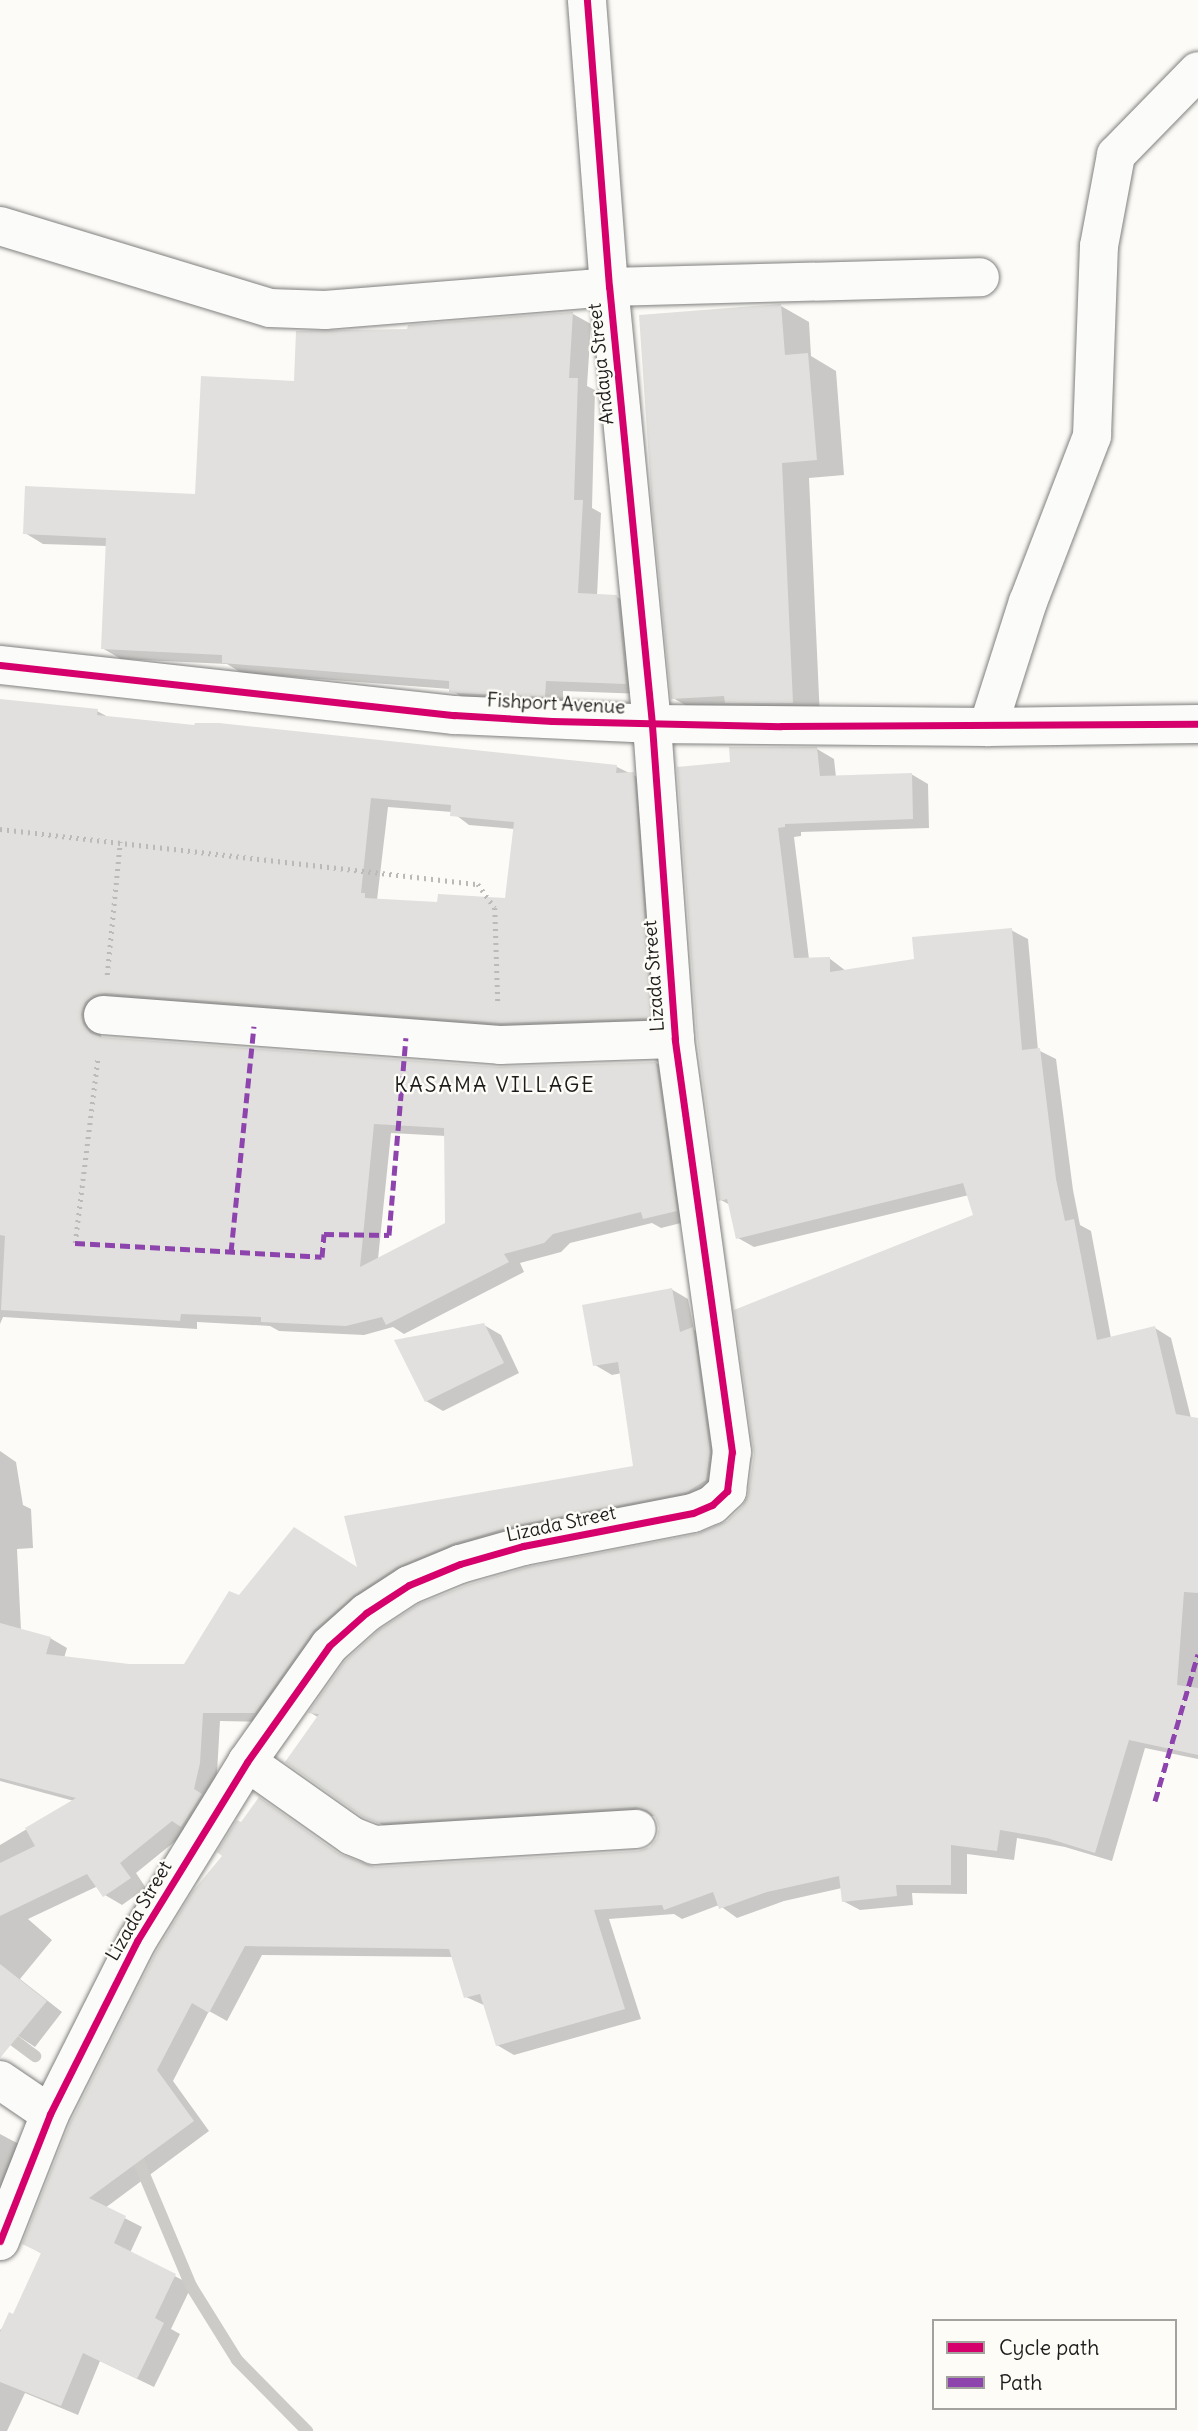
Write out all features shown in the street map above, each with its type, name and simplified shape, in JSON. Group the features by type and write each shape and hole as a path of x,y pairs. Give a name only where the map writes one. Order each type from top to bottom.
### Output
{"street":[{"name":"Andaya Street","path":"587,0 609,287 652,724"},
{"path":"988,727 1028,602 1092,436 1099,246 1116,155 1198,71"},
{"path":"0,226 270,308 325,310 609,287 980,277"},
{"name":"Fishport Avenue","path":"0,665 454,715 652,724 988,727 1198,724"},
{"name":"Lizada Street","path":"0,2241 50,2114 137,1941 247,1762 329,1646 366,1613 410,1585 460,1564 523,1546 693,1513 712,1505 727,1491 732,1452 675,1039 652,724"},
{"path":"103,1014 500,1045 675,1039"},
{"path":"247,1762 352,1836 374,1845 637,1829"},
{"path":"0,2080 50,2114"}],"path":[{"path":"0,829 478,884 495,908 500,1045"}],"building":[{"path":"781,304 785,355 808,353 817,460 782,463 793,703 725,703 724,696 671,699 652,505 639,315"},
{"path":"573,312 569,378 578,378 574,500 583,500 578,593 617,595 626,684 546,681 545,697 456,693 449,692 449,681 222,663 222,655 101,649 106,538 23,534 25,486 195,494 201,376 294,381 296,331 407,329 408,325"},
{"path":"0,699 98,709 97,715 194,725 219,723 617,765 616,773 634,772 652,1018 500,1023 105,993 94,995 85,1002 81,1014 83,1024 90,1033 101,1037 498,1067 656,1062 677,1211 643,1219 641,1212 553,1234 544,1243 504,1254 509,1262 386,1325 382,1317 346,1326 261,1322 261,1317 181,1314 180,1321 1,1310 5,1236 0,1235","holes":["371,798 451,805 450,816 514,822 505,898 438,894 437,902 365,898 365,893 361,893","374,1124 444,1128 445,1223 360,1267"]},
{"path":"729,747 817,747 820,776 912,773 913,819 785,824 785,827 778,828 794,958 830,957 830,972 914,959 912,937 1012,928 1022,1050 1040,1048 1056,1179 1065,1221 1074,1219 1097,1340 1155,1326 1176,1414 1198,1418 1198,1593 1184,1592 1177,1685 1198,1688 1198,1755 1129,1740 1095,1853 1047,1838 1000,1830 997,1851 951,1845 951,1885 896,1885 897,1896 842,1902 839,1876 767,1892 719,1909 713,1892 664,1910 662,1905 594,1910 625,2009 496,2046 480,1994 464,1998 449,1949 245,1946 209,2013 192,2003 157,2070 194,2121 89,2198 126,2216 114,2243 176,2274 155,2318 164,2323 137,2379 83,2353 61,2406 0,2382 0,2332 9,2312 13,2314 41,2253 22,2244 70,2123 156,1952 193,1891 222,1856 217,1852 237,1820 241,1822 259,1797 339,1854 375,1867 638,1851 650,1847 657,1838 659,1828 656,1818 647,1810 636,1807 378,1823 363,1817 285,1762 319,1714 308,1713 345,1661 379,1630 419,1604 467,1585 528,1567 697,1534 727,1521 742,1507 748,1495 754,1454 734,1310 973,1215 963,1183 736,1239 727,1199 719,1201 697,1037 677,767 730,762"},
{"path":"672,1288 680,1332 693,1327 710,1452 706,1480 687,1492 517,1525 454,1543 397,1567 354,1595 314,1630 255,1713 203,1713 200,1763 194,1789 202,1794 181,1827 172,1821 120,1863 131,1878 103,1897 87,1874 0,1916 0,1863 35,1846 25,1828 76,1798 0,1778 0,1623 51,1637 46,1654 129,1664 184,1664 229,1591 239,1595 294,1527 357,1567 344,1516 633,1466 618,1362 593,1366 582,1305"},
{"path":"484,1323 504,1363 425,1402 394,1340"},
{"path":"0,1964 47,2001 0,2058"}],"waterway":[{"path":"0,2030 35,2056"},
{"path":"133,2148 191,2286 237,2360 307,2431"}],"marked path":[{"path":"231,1252 254,1026"},
{"path":"75,1243 322,1257 324,1234 389,1235 406,1038"},
{"path":"1155,1801 1198,1654"}],"cycle path":[{"path":"0,2241 50,2114 137,1941 247,1762 329,1646 366,1613 409,1585 460,1564 523,1546 693,1513 712,1505 727,1491 732,1452 675,1039 652,724 609,287 587,0"},
{"path":"0,665 454,715 552,721 781,726 1198,724"}],"district":[{"name":"KASAMA VILLAGE","path":"495,1085"}]}
